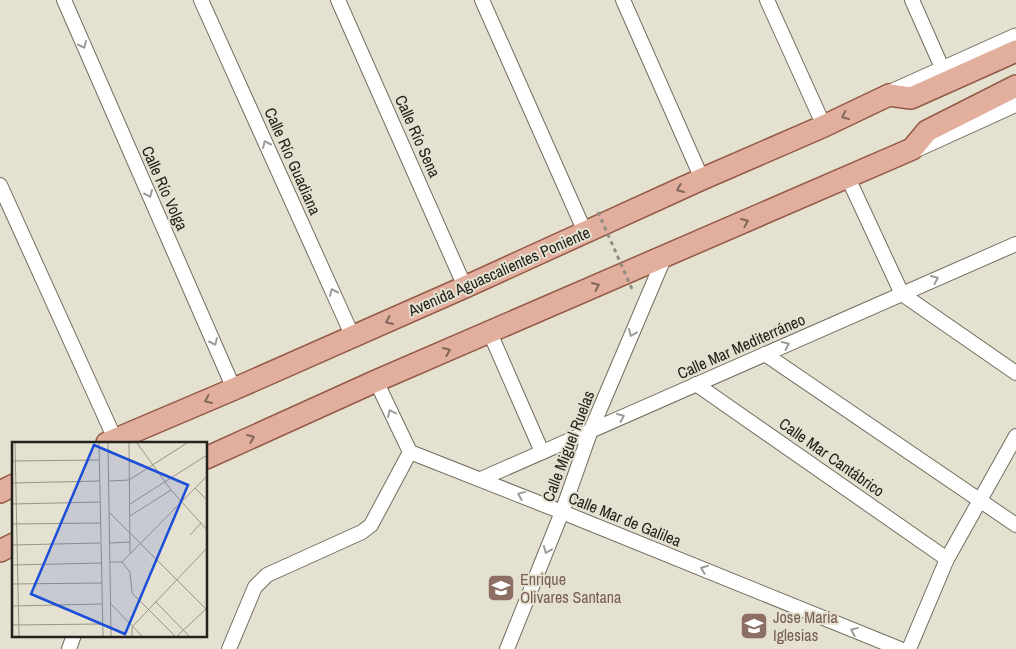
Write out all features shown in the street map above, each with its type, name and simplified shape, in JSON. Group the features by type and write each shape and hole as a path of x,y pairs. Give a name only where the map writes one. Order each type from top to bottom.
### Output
{"main road":[{"name":"Avenida Aguascalientes Poniente","path":"111,441 353,337 1016,38"},
{"name":"Avenida Aguascalientes Poniente","path":"889,95 911,98 1016,51"},
{"path":"912,149 927,131 1016,86"},
{"path":"208,457 376,381 848,178 1016,102"},
{"path":"0,551 12,545"}],"street":[{"name":"Calle Río Volga","path":"64,0 234,389"},
{"name":"Calle Río Guadiana","path":"201,0 353,337"},
{"name":"Calle Río Sena","path":"338,0 465,287"},
{"path":"482,0 585,232"},
{"path":"623,0 702,179"},
{"path":"767,0 824,126"},
{"path":"912,0 943,70"},
{"path":"848,178 902,294 1016,373"},
{"path":"0,185 111,441"},
{"name":"Calle Mar Mediterráneo","path":"481,479 1016,244"},
{"name":"Calle Miguel Ruelas","path":"507,649 562,512 591,430 665,256"},
{"path":"490,333 542,452"},
{"path":"765,354 1016,525"},
{"path":"229,649 256,586 261,580 267,575 362,532 371,525 410,452 376,381"},
{"name":"Calle Mar Cantábrico","path":"696,384 947,559"},
{"path":"909,649 947,559 1016,436"},
{"name":"Calle Mar de Galilea","path":"410,452 900,649"},
{"path":"69,649 74,636"}],"path":[{"path":"598,212 632,290"}],"place":[{"name":"Enrique Olivares Santana","path":"501,588"},
{"name":"Jose Maria Iglesias","path":"754,626"}]}
